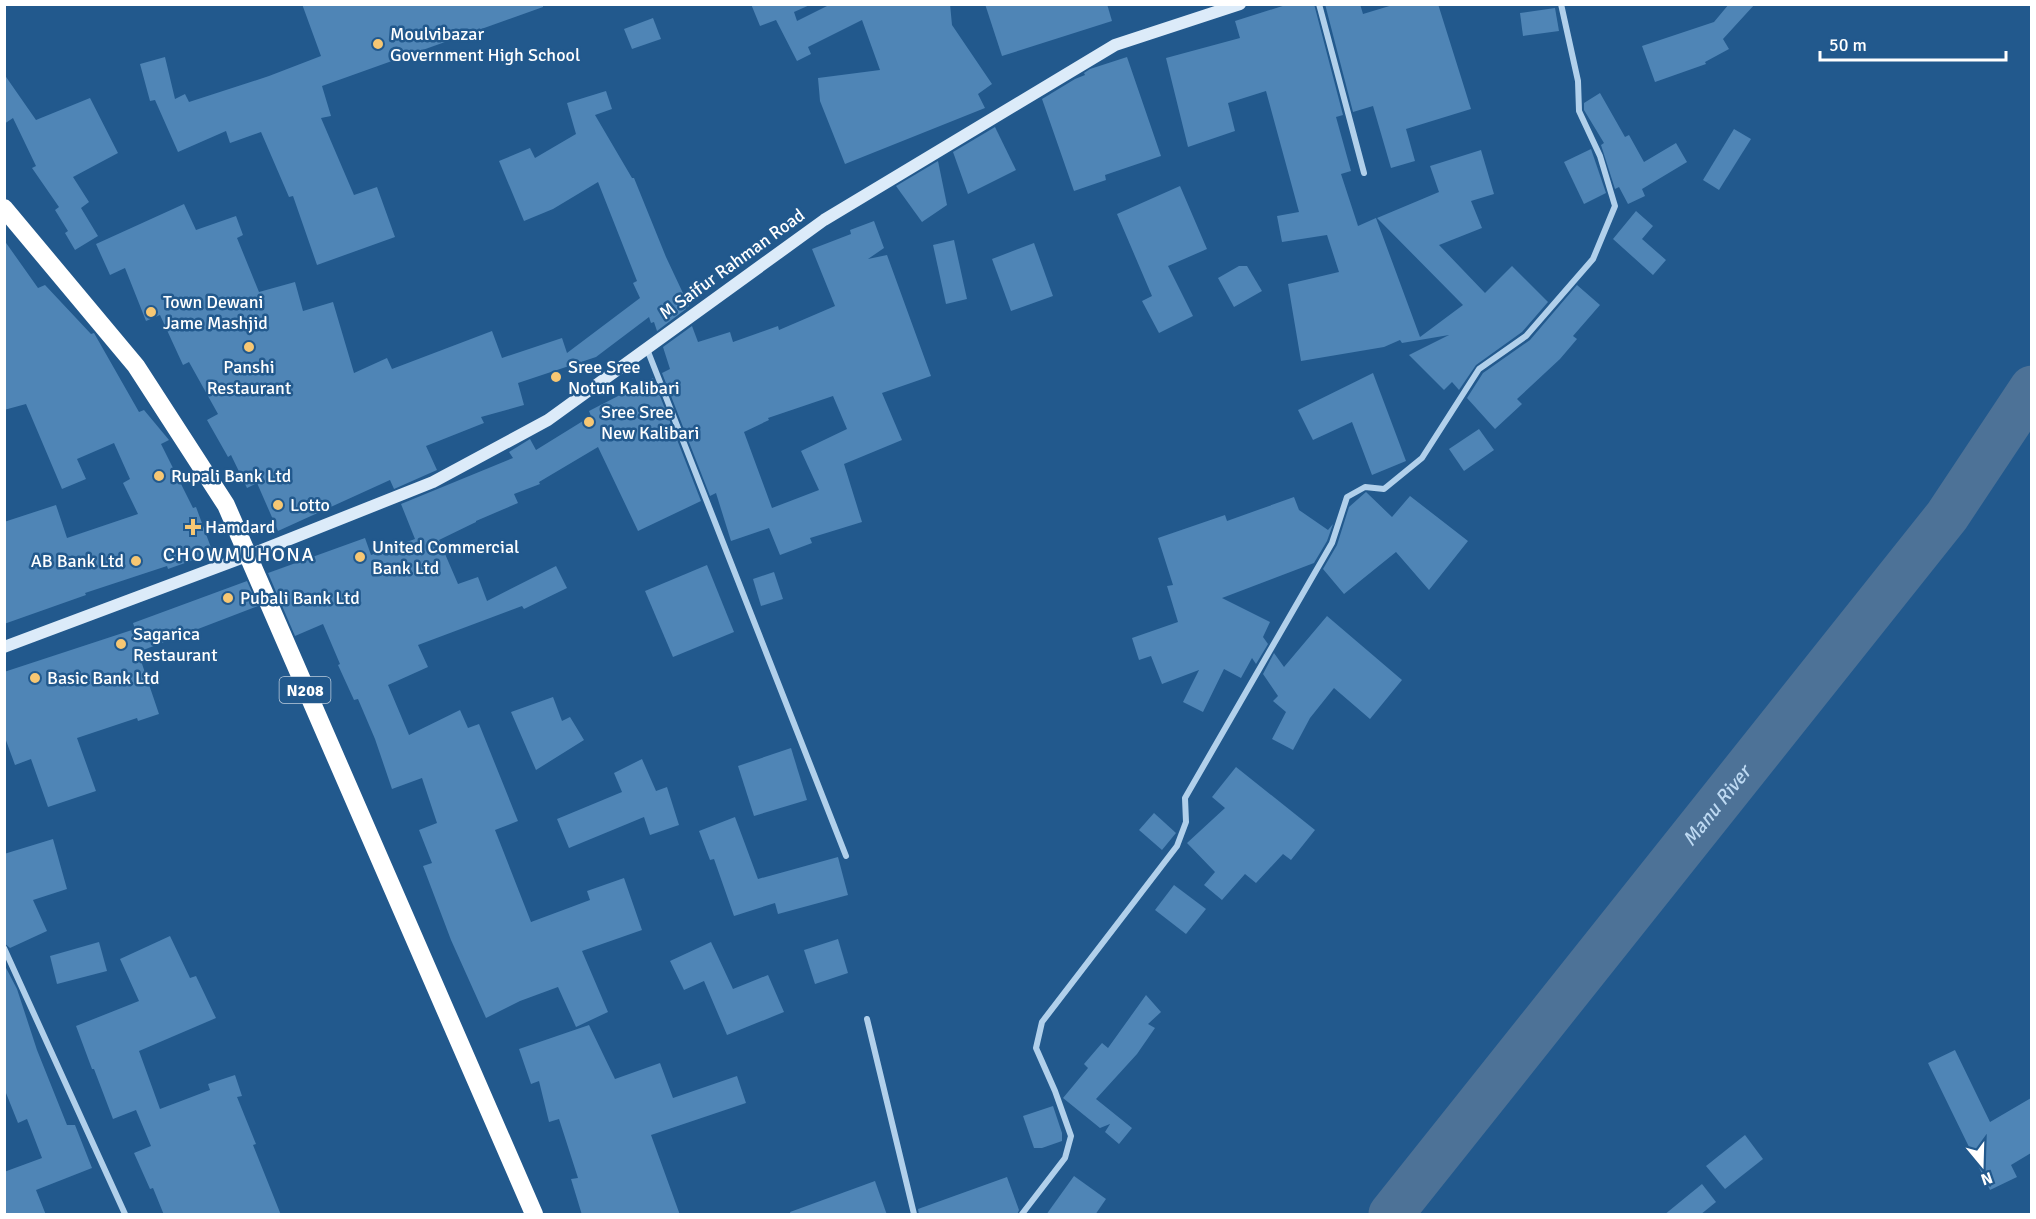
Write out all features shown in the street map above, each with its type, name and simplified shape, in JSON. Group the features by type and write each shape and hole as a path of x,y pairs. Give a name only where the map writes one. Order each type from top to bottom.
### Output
{"highway":[{"name":"N208","path":"4,208 136,366 226,505 534,1215"}],"main road":[{"name":"M Saifur Rahman Road","path":"4,647 247,556 433,482 548,420 824,220 1115,45 1240,4"}],"street":[{"path":"1319,4 1364,173"},
{"path":"1022,1215 1065,1158 1071,1136 1036,1048 1042,1022 1177,846 1185,822 1185,798 1332,543 1347,497 1365,487 1384,489 1422,458 1479,369 1526,336 1593,259 1616,206 1600,156 1579,111 1578,81 1562,4"},
{"path":"647,348 846,856"},
{"path":"4,948 125,1215"},
{"path":"867,1019 914,1215"}],"building":[{"path":"302,4 543,4 543,7 322,86 331,116 321,118 354,195 377,187 395,237 317,265 293,196 289,197 261,132 230,143 226,131 178,152 155,100 150,101 140,64 165,57 175,99 185,94 189,102 269,76 321,56"},
{"path":"751,4 812,4 794,12 797,21 831,4 950,4 952,25 992,84 978,94 985,108 845,164 820,101 818,78 880,70 862,20 808,47 811,54 797,61 776,20 760,26"},
{"path":"985,4 1107,4 1112,21 1002,56"},
{"path":"1289,4 1314,4 1343,115 1336,117 1351,171 1341,174 1358,226 1376,218 1420,337 1463,305 1377,218 1439,192 1430,166 1481,150 1494,194 1471,201 1482,228 1439,245 1485,293 1512,266 1548,302 1522,332 1476,365 1459,390 1452,382 1444,390 1409,355 1449,335 1402,343 1400,340 1384,347 1301,361 1288,284 1339,272 1327,235 1282,242 1277,216 1299,212 1266,91 1228,103 1235,131 1188,147 1166,58 1240,38 1235,21"},
{"path":"1325,4 1360,4 1363,14 1396,4 1438,4 1471,109 1406,129 1415,161 1391,168 1373,106 1353,112"},
{"path":"1729,4 1755,4 1723,39 1729,49 1705,62 1706,64 1655,82 1642,46 1714,22"},
{"path":"1555,8 1559,31 1523,36 1520,13"},
{"path":"653,18 661,39 632,49 624,29"},
{"path":"1127,57 1161,156 1105,175 1106,180 1074,191 1042,99 1085,75 1084,73 1090,69"},
{"path":"4,74 36,120 90,98 118,153 73,177 89,202 81,208 98,236 75,250 65,233 68,231 55,210 59,207 32,168 36,166 13,118 4,124"},
{"path":"606,91 612,109 595,115 634,178 689,306 657,331 654,322 651,323 649,317 596,357 518,383 524,405 481,417 484,423 426,446 437,470 394,489 390,480 278,531 257,483 247,488 231,455 228,457 207,420 218,414 189,362 183,365 160,315 146,321 125,268 110,275 96,244 184,204 196,230 236,216 243,235 237,238 259,292 295,282 303,311 333,302 354,373 387,358 392,369 492,331 502,358 562,338 567,353 640,298 633,283 637,281 598,182 553,209 524,221 499,161 530,148 535,158 576,134 567,103"},
{"path":"1600,93 1625,137 1629,135 1644,162 1676,143 1687,162 1642,189 1645,196 1628,204 1619,187 1615,189 1601,145 1604,143 1584,110 1584,103"},
{"path":"995,127 1016,170 968,194 953,152"},
{"path":"1734,129 1751,139 1719,190 1703,180"},
{"path":"1591,149 1606,193 1584,204 1564,162"},
{"path":"938,161 947,205 922,222 896,186"},
{"path":"1180,186 1207,249 1168,266 1193,316 1159,333 1142,301 1152,296 1117,214"},
{"path":"1636,211 1653,226 1642,239 1666,260 1653,275 1613,239"},
{"path":"874,221 884,248 868,259 887,255 931,376 882,393 902,440 844,464 862,522 810,538 812,543 780,555 769,528 731,541 716,493 710,496 662,373 670,369 663,347 692,326 698,342 730,332 733,342 778,326 779,330 835,306 812,249 851,234 850,230","holes":["833,396 847,429 801,451 819,490 772,508 744,432 769,420 768,418"]},
{"path":"4,240 38,288 45,285 91,334 94,333 139,412 144,410 169,440 161,444 193,508 196,507 213,553 168,569 167,566 85,593 86,595 4,624 4,522 56,505 67,538 138,514 123,483 130,479 114,443 77,459 86,479 62,489 26,404 4,410"},
{"path":"954,240 967,299 946,304 933,245"},
{"path":"1034,243 1053,296 1011,311 992,259"},
{"path":"1239,266 1247,266 1262,291 1234,307 1218,278"},
{"path":"1577,285 1600,305 1573,336 1577,339 1560,359 1517,399 1522,404 1495,429 1467,398 1483,373 1530,340"},
{"path":"1373,373 1406,461 1372,475 1352,422 1313,440 1298,410"},
{"path":"653,378 701,501 638,531 598,447 539,482 540,484 514,494 518,503 439,540 458,584 478,577 487,601 556,566 567,588 524,609 522,606 418,645 428,667 388,685 409,735 460,710 468,728 479,724 518,821 495,830 531,922 590,900 587,891 624,878 642,930 582,951 608,1012 576,1027 558,987 520,1001 486,1018 451,940 423,866 432,863 419,830 437,823 422,778 392,789 375,739 358,699 354,700 338,665 340,664 323,624 295,636 268,573 365,538 371,555 415,539 401,504 513,458 509,452 530,439 536,450 591,416 589,411"},
{"path":"1479,429 1494,450 1464,471 1449,449"},
{"path":"1366,492 1392,517 1410,496 1468,541 1429,590 1396,552 1344,594 1323,569 1337,545 1349,507"},
{"path":"1294,497 1299,510 1328,530 1333,524 1327,541 1314,563 1222,598 1270,622 1263,637 1268,644 1256,664 1252,658 1241,678 1224,669 1203,712 1183,702 1199,670 1162,684 1151,656 1139,660 1132,638 1178,622 1167,586 1173,585 1158,538 1225,515 1227,521"},
{"path":"707,565 734,632 673,657 645,591"},
{"path":"774,572 783,599 761,606 753,579"},
{"path":"247,581 258,606 138,652 159,714 138,721 137,718 77,738 96,791 48,807 31,759 15,765 4,735 4,672 135,629 133,623"},
{"path":"1327,616 1402,680 1370,719 1334,688 1310,718 1293,750 1272,739 1286,712 1273,701 1278,696 1263,674 1274,653 1284,667"},
{"path":"553,697 562,721 570,717 584,740 536,770 511,712"},
{"path":"791,748 807,800 754,816 738,766"},
{"path":"642,759 656,791 667,787 679,825 650,835 644,817 569,848 557,819 622,792 614,773"},
{"path":"1236,767 1315,830 1291,860 1283,854 1256,883 1245,874 1222,900 1204,885 1215,872 1187,843 1225,808 1212,797"},
{"path":"1154,813 1176,833 1162,850 1139,830"},
{"path":"735,817 758,879 838,857 848,895 778,914 775,903 734,916 714,859 710,860 699,831"},
{"path":"53,839 67,889 33,900 47,931 10,948 4,943 4,854"},
{"path":"1174,885 1206,909 1186,934 1155,910"},
{"path":"170,936 190,978 196,976 216,1018 139,1051 160,1109 210,1090 208,1084 235,1075 242,1096 237,1097 281,1215 164,1215 153,1188 150,1189 134,1153 151,1146 136,1110 113,1119 94,1069 92,1069 76,1026 139,1001 120,959"},
{"path":"838,939 848,973 815,984 804,950"},
{"path":"99,942 107,971 57,984 50,956"},
{"path":"711,942 733,989 768,975 784,1012 727,1035 704,981 684,990 670,961"},
{"path":"4,964 17,989 37,1050 67,1125 75,1125 92,1168 36,1190 46,1215 4,1215 4,1172 42,1158 27,1119 18,1123 4,1088"},
{"path":"1146,995 1161,1012 1148,1024 1155,1028 1137,1054 1096,1099 1132,1128 1119,1144 1105,1132 1110,1124 1100,1128 1063,1098 1088,1068 1084,1064 1102,1043 1108,1048"},
{"path":"589,1025 615,1079 660,1063 673,1098 737,1076 746,1103 651,1135 680,1215 582,1215 571,1179 578,1178 559,1119 549,1122 539,1081 531,1084 519,1049"},
{"path":"1955,1050 1990,1122 2031,1098 2031,1153 2011,1165 2017,1177 1990,1190 1928,1063"},
{"path":"1053,1106 1062,1133 1062,1141 1042,1148 1034,1148 1023,1116"},
{"path":"1745,1135 1763,1159 1725,1189 1706,1166"},
{"path":"1074,1176 1106,1199 1095,1215 1046,1215"},
{"path":"1007,1177 1019,1210 1017,1215 919,1215 918,1209"},
{"path":"875,1181 887,1215 791,1215 790,1212"},
{"path":"1702,1184 1716,1202 1700,1215 1664,1215"}],"waterway":[{"name":"Manu River","path":"1391,1214 1947,516 2032,388"}],"place":[{"name":"Moulvibazar Government High School","path":"378,44"},
{"name":"Town Dewani Jame Mashjid","path":"151,312"},
{"name":"Panshi Restaurant","path":"249,347"},
{"name":"Sree Sree Notun Kalibari","path":"556,377"},
{"name":"Sree Sree New Kalibari","path":"589,422"},
{"name":"Rupali Bank Ltd","path":"159,476"},
{"name":"Lotto","path":"278,505"},
{"name":"Hamdard","path":"193,527"},
{"name":"United Commercial Bank Ltd","path":"360,557"},
{"name":"AB Bank Ltd","path":"136,561"},
{"name":"Pubali Bank Ltd","path":"228,598"},
{"name":"Sagarica Restaurant","path":"121,644"},
{"name":"Basic Bank Ltd","path":"35,678"}],"district":[{"name":"CHOWMUHONA","path":"239,554"}]}
